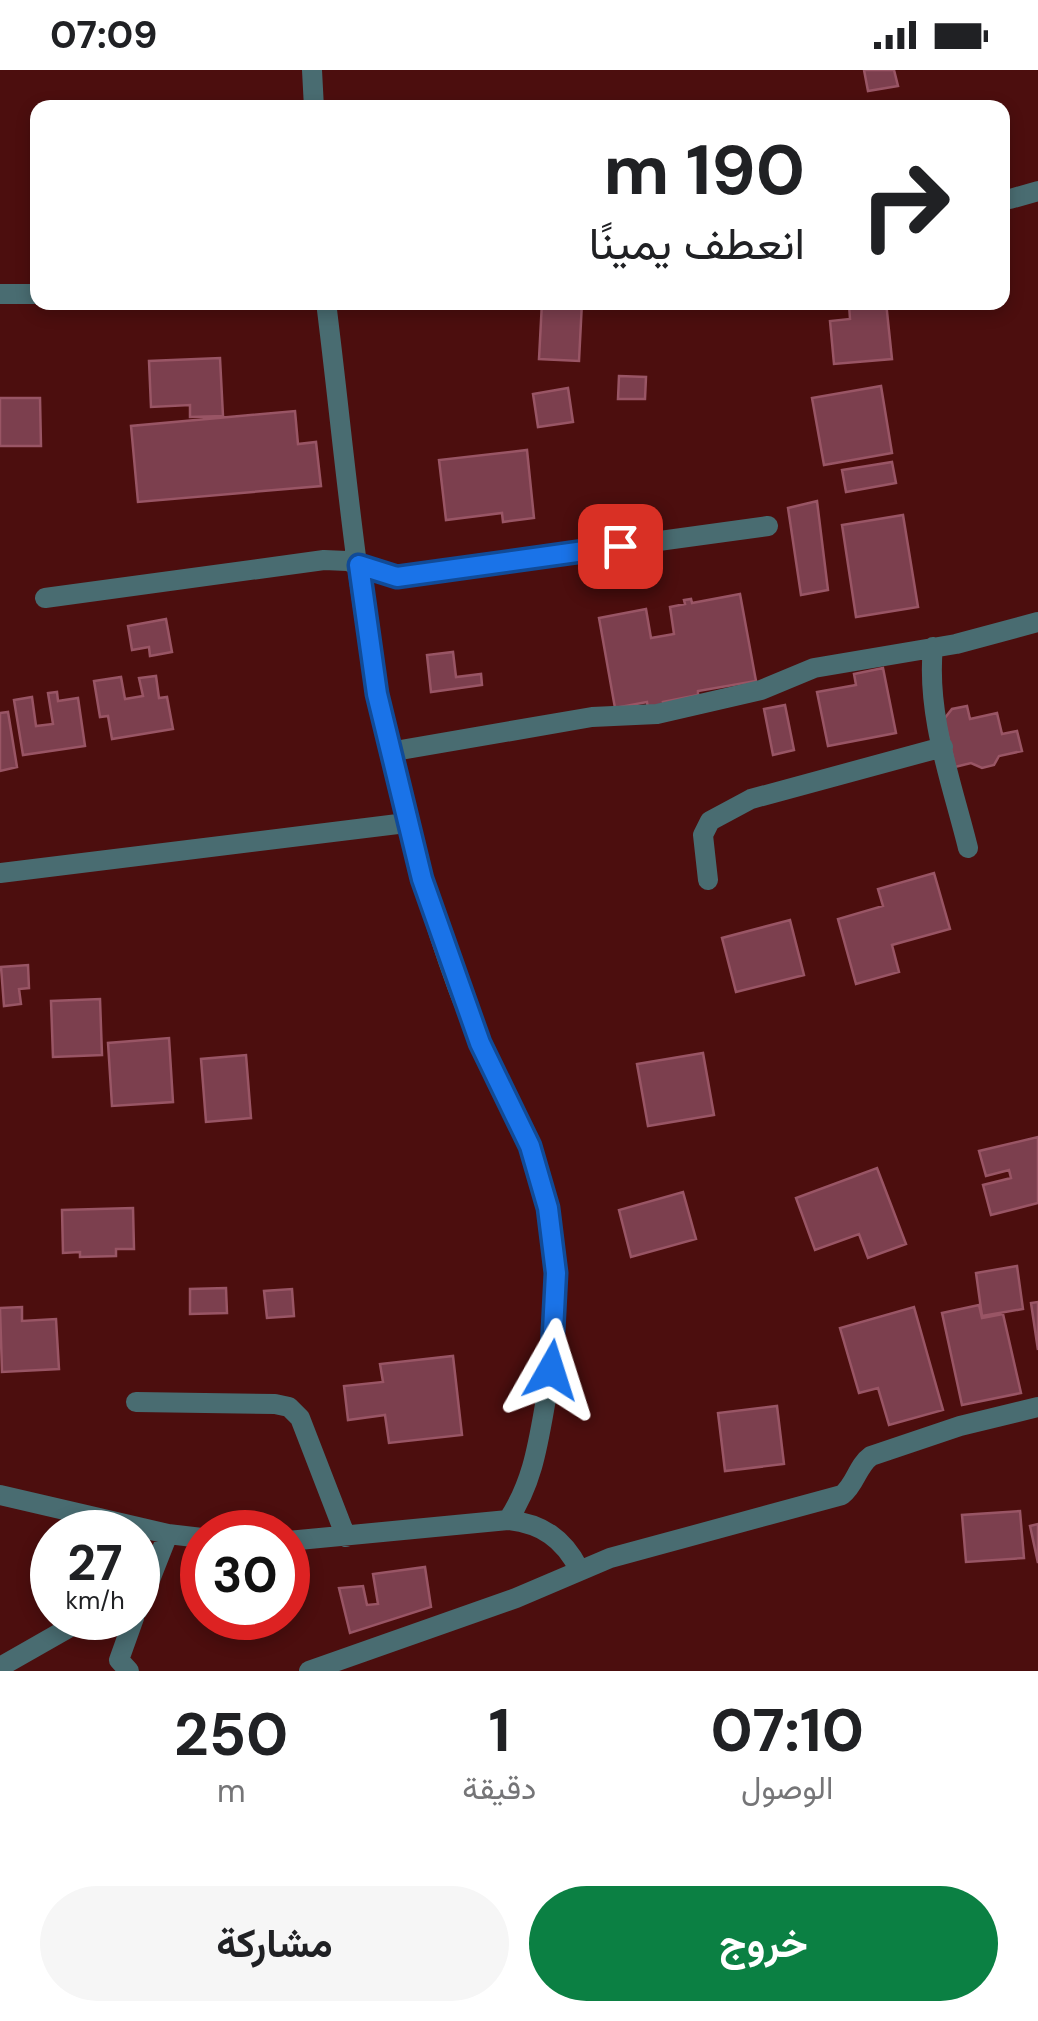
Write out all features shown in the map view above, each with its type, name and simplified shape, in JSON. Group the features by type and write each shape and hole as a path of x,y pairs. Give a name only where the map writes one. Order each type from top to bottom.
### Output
{"street":[{"path":"312,70 314,100"},
{"path":"1010,199 1038,191"},
{"path":"0,294 30,294"},
{"path":"327,310 366,630 406,823 458,989 530,1146 553,1240 556,1305 551,1370 529,1485 508,1520"},
{"path":"44,598 324,560 347,561 397,577 768,526"},
{"path":"389,752 592,717 657,714 761,690 814,668 1000,634 1038,622"},
{"path":"934,647 932,694 968,848"},
{"path":"708,880 702,836 717,816 770,793 944,747"},
{"path":"0,873 406,823"},
{"path":"136,1402 289,1407 300,1418 346,1537"},
{"path":"309,1671 354,1662 516,1598 579,1568 842,1494 871,1456 960,1426 1038,1407"},
{"path":"0,1496 180,1535"},
{"path":"310,1539 508,1520 544,1528 558,1538 579,1568"},
{"path":"160,1550 168,1534"},
{"path":"0,1667 47,1640"},
{"path":"126,1640 119,1660 128,1671"}],"building":[{"path":"864,70 894,70 898,86 868,91"},
{"path":"542,310 582,310 579,361 539,359"},
{"path":"849,310 887,310 892,359 834,364 830,321 850,319"},
{"path":"220,358 223,416 190,417 190,405 151,407 149,361"},
{"path":"619,376 646,377 645,399 618,399"},
{"path":"881,386 892,453 824,465 812,398"},
{"path":"568,388 573,422 538,427 533,394"},
{"path":"0,398 40,398 41,446 0,446"},
{"path":"295,411 298,444 316,442 321,486 138,502 131,426"},
{"path":"527,450 534,518 503,522 502,513 446,520 439,460"},
{"path":"892,462 896,483 846,492 842,470"},
{"path":"817,501 828,590 801,595 788,508"},
{"path":"903,515 918,607 856,617 842,525"},
{"path":"740,594 756,681 698,691 698,695 663,702 664,706 648,709 647,702 615,708 599,618 646,609 651,638 674,634 670,607 685,604 684,600 691,599 692,603"},
{"path":"166,619 172,652 150,656 149,647 132,650 128,626"},
{"path":"453,652 456,677 481,674 482,685 431,692 427,655"},
{"path":"883,668 896,733 828,746 817,692 856,685 854,674"},
{"path":"156,676 159,698 167,697 173,729 112,739 108,716 100,717 94,681 121,677 125,699 143,696 139,678"},
{"path":"57,692 58,701 78,698 85,746 23,755 14,700 32,697 36,726 53,724 48,693"},
{"path":"785,705 794,750 773,755 764,709"},
{"path":"967,706 970,719 997,713 1002,734 1017,731 1022,751 999,756 994,765 982,768 971,763 955,767 944,719 952,709"},
{"path":"8,712 17,767 0,771 0,713"},
{"path":"934,873 950,929 892,945 899,972 856,984 838,919 883,906 878,889"},
{"path":"790,920 804,975 736,992 722,938"},
{"path":"28,965 29,988 19,989 21,1004 4,1006 1,967"},
{"path":"100,999 102,1055 53,1057 51,1001"},
{"path":"169,1038 173,1102 112,1106 108,1043"},
{"path":"703,1053 714,1115 648,1126 637,1064"},
{"path":"246,1055 251,1118 206,1122 201,1059"},
{"path":"1038,1137 1038,1203 991,1215 983,1185 1011,1178 1009,1170 986,1176 979,1151"},
{"path":"877,1168 906,1244 868,1258 859,1234 815,1250 796,1198"},
{"path":"683,1192 696,1239 631,1257 619,1210"},
{"path":"133,1208 134,1249 116,1249 116,1256 80,1257 80,1252 63,1253 62,1210"},
{"path":"1017,1266 1023,1309 982,1316 976,1273"},
{"path":"226,1288 227,1313 190,1314 190,1289"},
{"path":"292,1289 294,1316 267,1318 264,1291"},
{"path":"1038,1302 1038,1350 1031,1303"},
{"path":"979,1305 982,1318 1003,1314 1021,1393 962,1405 942,1313"},
{"path":"22,1307 22,1321 56,1319 59,1369 2,1372 0,1308"},
{"path":"914,1307 943,1410 889,1425 878,1388 859,1393 840,1328"},
{"path":"453,1356 462,1435 389,1443 385,1415 348,1420 344,1386 383,1382 380,1364"},
{"path":"777,1406 784,1464 725,1471 718,1413"},
{"path":"1020,1511 1024,1558 966,1562 962,1515"},
{"path":"1038,1524 1038,1563 1030,1526"},
{"path":"425,1567 431,1607 350,1633 339,1588 363,1586 367,1605 378,1604 373,1574"}],"route":[{"path":"551,1370 556,1273 548,1208 530,1146 458,989 422,879 377,694 359,565 397,577 620,546"}]}
